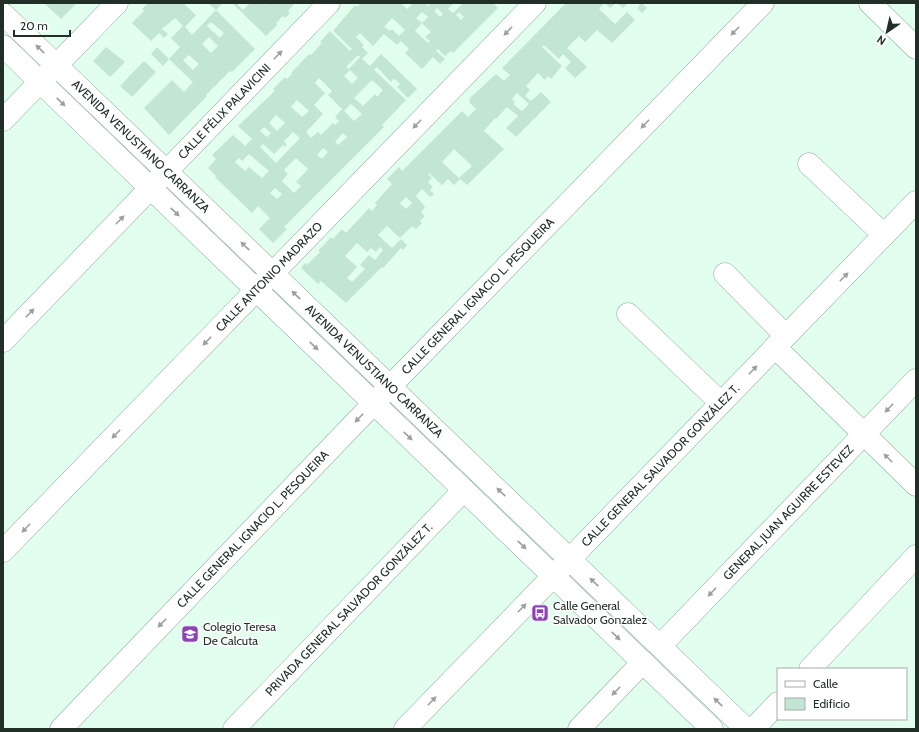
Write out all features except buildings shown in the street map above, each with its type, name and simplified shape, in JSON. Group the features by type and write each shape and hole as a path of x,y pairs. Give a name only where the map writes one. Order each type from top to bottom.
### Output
{"street":[{"path":"3,120 117,3"},
{"name":"CALLE FÉLIX PALAVICINI","path":"3,341 329,3"},
{"name":"CALLE GENERAL IGNACIO L. PESQUEIRA","path":"60,729 390,386 763,3"},
{"path":"870,3 916,48"},
{"name":"CALLE ANTONIO MADRAZO","path":"3,551 273,273 529,5"},
{"name":"AVENIDA VENUSTIANO CARRANZA","path":"3,14 746,729"},
{"name":"AVENIDA VENUSTIANO CARRANZA","path":"3,46 712,729"},
{"path":"809,164 884,235"},
{"name":"CALLE GENERAL SALVADOR GONZÁLEZ T.","path":"405,729 916,202"},
{"path":"725,274 781,342 864,434 916,485"},
{"path":"628,314 721,403"},
{"name":"GENERAL JUAN AGUIRRE ESTEVEZ","path":"660,646 916,380"},
{"name":"PRIVADA GENERAL SALVADOR GONZÁLEZ T.","path":"234,729 464,490"},
{"path":"811,668 916,556"},
{"path":"579,729 643,662"},
{"path":"753,729 777,704"}],"place":[{"name":"Calle General Salvador Gonzalez","path":"540,613"},
{"name":"Colegio Teresa De Calcuta","path":"190,634"}]}
